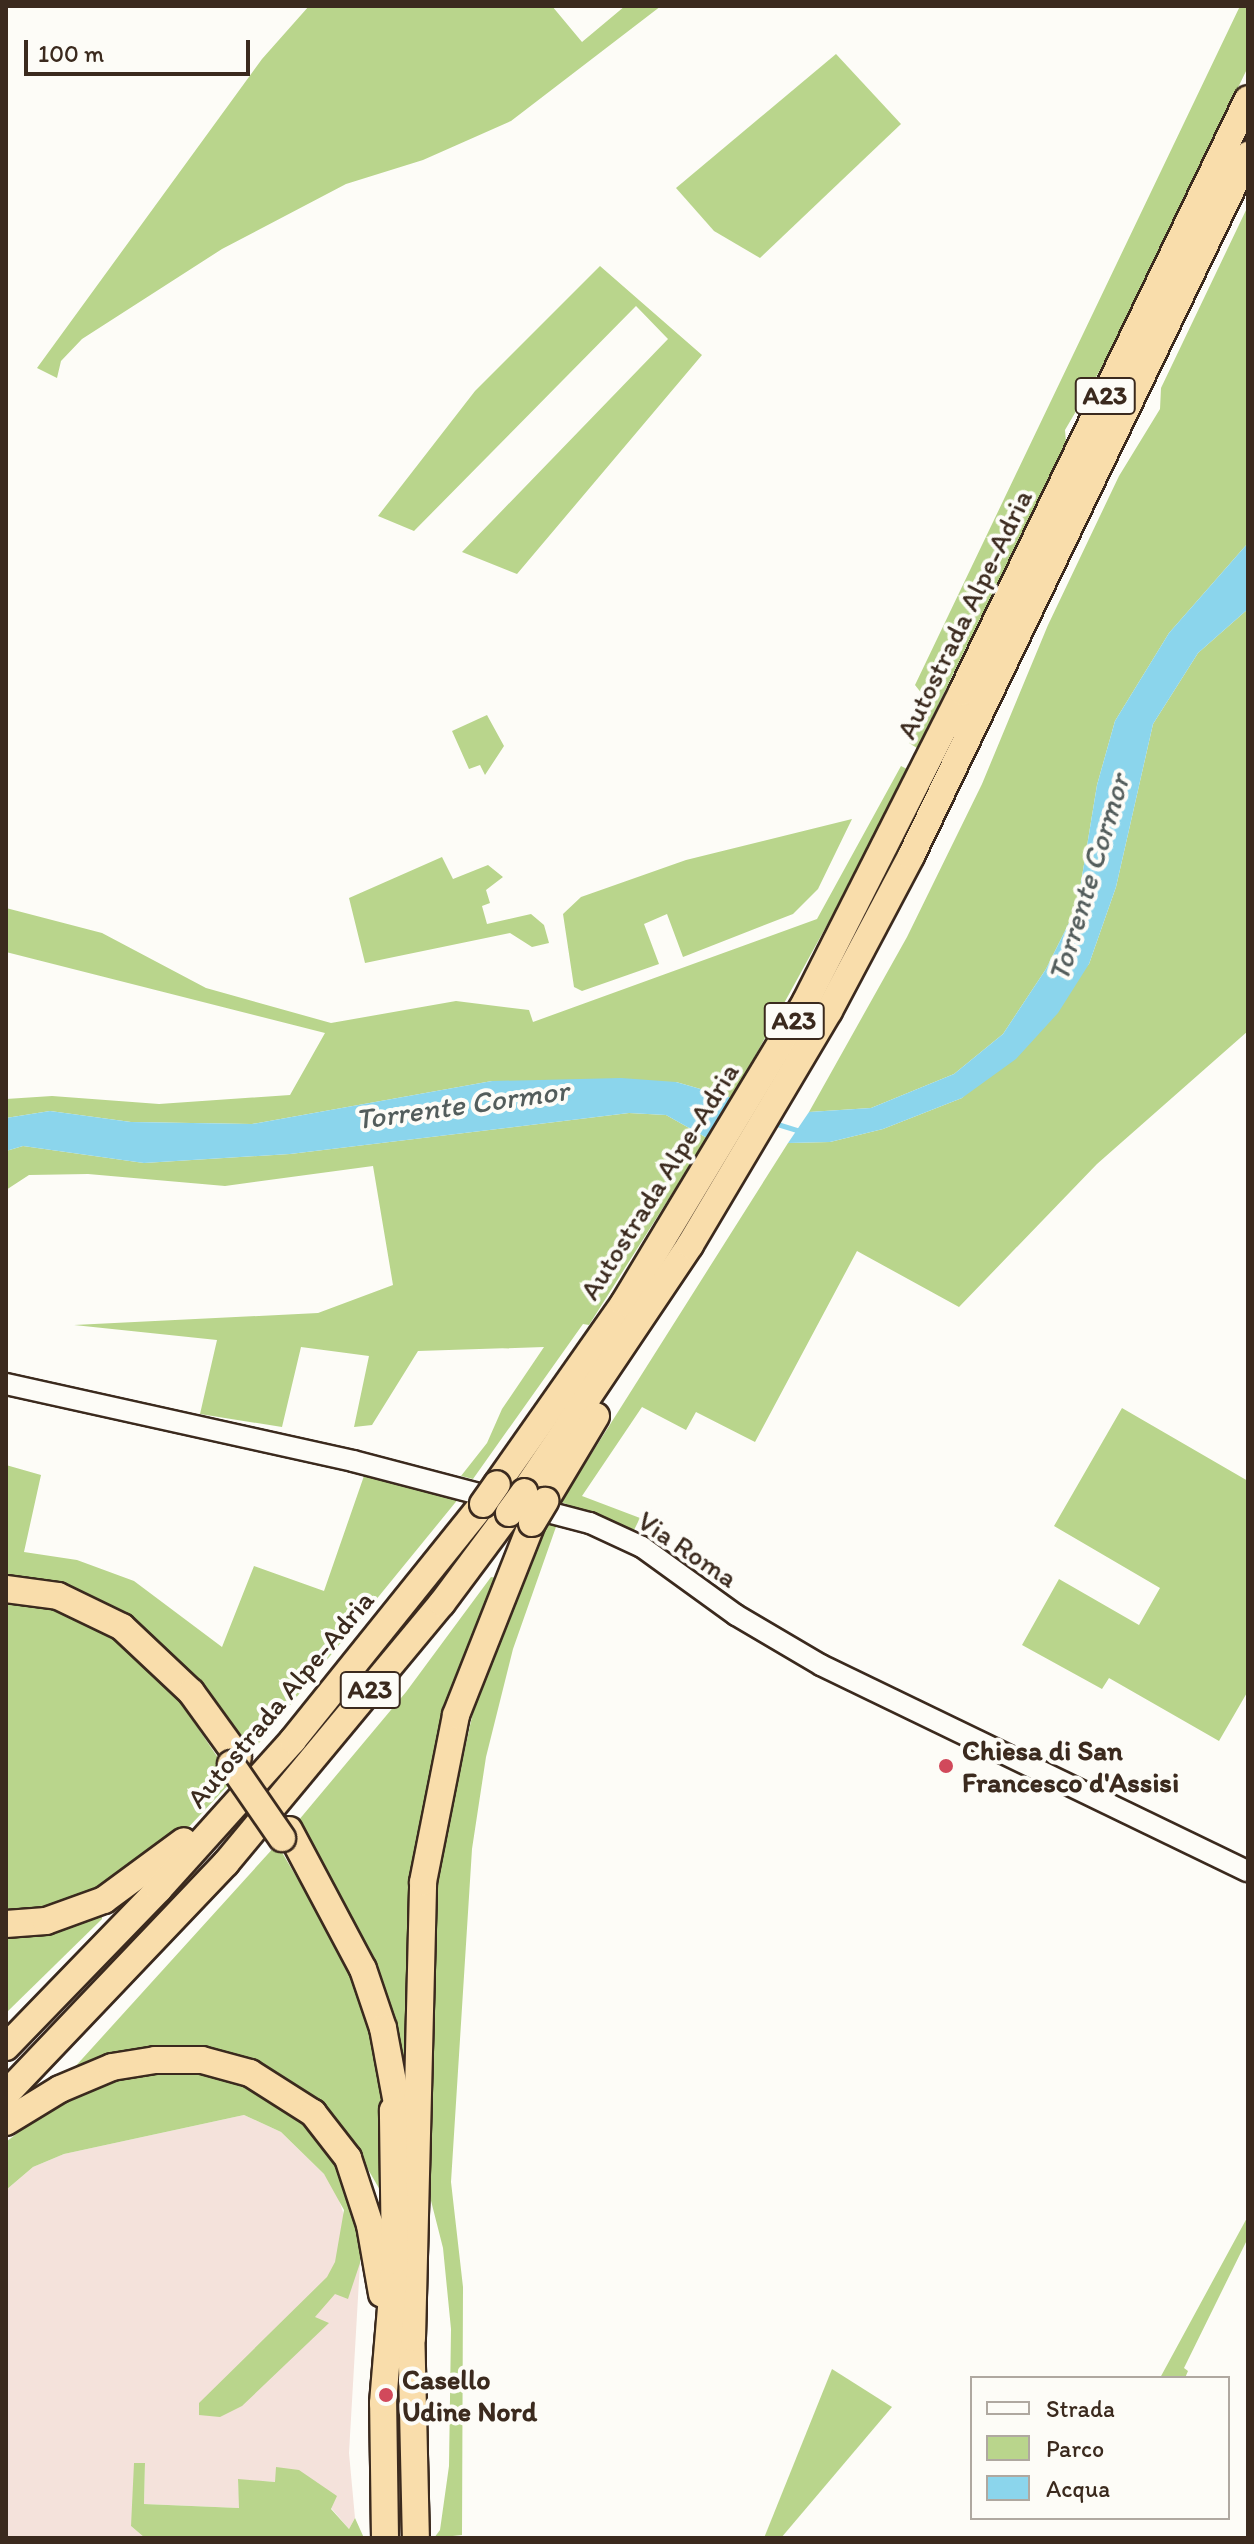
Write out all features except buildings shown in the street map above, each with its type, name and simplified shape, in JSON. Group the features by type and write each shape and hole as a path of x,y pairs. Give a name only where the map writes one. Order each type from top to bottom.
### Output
{"highway":[{"name":"Autostrada Alpe-Adria","path":"6,2094 226,1863 442,1603 527,1507 622,1342 806,1001 962,692 1248,99"},
{"name":"Autostrada Alpe-Adria","path":"6,2047 159,1889 293,1740 490,1494 622,1342 662,1311 690,1245 829,1011 988,697 1248,155"},
{"path":"412,2338 416,2025 425,1867 456,1715 527,1507"},
{"path":"6,1589 58,1596 122,1627 191,1692 346,1930 383,2028 403,2132 412,2338 416,2538"},
{"path":"6,1597 33,1598 81,1612 131,1644 187,1699 235,1761"},
{"path":"6,1924 61,1916 130,1885 186,1839 357,1659"},
{"path":"286,1834 338,1931 385,2067 394,2115 395,2261 388,2327 382,2535"},
{"path":"6,2122 60,2089 112,2067 155,2060 202,2060 250,2073 313,2113 348,2158 370,2225 388,2327"},
{"path":"409,2538 416,2502"}],"street":[{"name":"Via Roma","path":"6,1384 353,1461 590,1523 642,1547 736,1615 835,1673 1248,1871"}],"shaded area":[{"path":"244,2115 281,2132 324,2174 336,2191 360,2263 349,2453 355,2518 349,2529 331,2508 276,2482 238,2480 240,2508 144,2504 145,2463 131,2526 145,2538 6,2538 6,2190 33,2167 64,2154"}],"green space":[{"path":"309,6 552,6 582,42 625,6 661,6 511,121 423,160 346,184 222,249 82,339 61,361 57,378 37,368 262,59"},
{"path":"1240,6 1248,6 1248,67 1106,360 1065,430 1066,443 917,748 909,743 929,703 915,685"},
{"path":"836,54 901,124 760,258 714,231 676,188"},
{"path":"1248,206 1248,543 1169,633 1115,721 1097,785 1077,907 1046,969 1003,1034 954,1074 871,1108 809,1112 907,937 982,784 1048,625 1119,476 1160,409 1161,388"},
{"path":"600,266 702,355 517,574 462,552 668,339 636,306 414,531 378,516 475,391"},
{"path":"1248,609 1248,1031 1097,1164 959,1307 857,1251 755,1442 696,1412 686,1430 642,1407 582,1496 640,1518 634,1530 561,1502 788,1143 830,1142 883,1129 962,1098 1089,964 1116,887 1153,724 1198,653"},
{"path":"487,715 504,746 485,775 480,765 469,769 452,731"},
{"path":"901,766 907,769 833,914 732,1098 676,1082 492,1081 252,1124 131,1122 50,1111 6,1118 6,1099 52,1096 159,1104 290,1095 325,1033 6,952 6,908 102,933 206,988 331,1023 456,1001 529,1010 533,1022 817,919"},
{"path":"852,819 818,889 793,914 683,957 667,914 644,924 659,964 582,991 574,987 563,914 581,897 686,860"},
{"path":"442,857 453,879 488,865 503,877 486,890 490,903 482,906 487,924 531,914 544,925 549,943 532,947 510,933 365,963 349,898"},
{"path":"629,1113 666,1115 707,1138 589,1325 583,1324 473,1479 461,1476 487,1443 502,1409 544,1347 418,1351 372,1425 354,1427 369,1356 301,1347 282,1427 200,1414 217,1340 74,1325 318,1313 393,1285 373,1166 225,1186 88,1174 29,1175 6,1190 6,1151 23,1146 144,1163 290,1154"},
{"path":"1122,1408 1248,1481 1248,1691 1219,1741 1109,1678 1102,1689 1022,1645 1059,1579 1139,1625 1160,1588 1054,1526"},
{"path":"6,1465 41,1475 24,1552 77,1560 134,1581 222,1647 254,1566 324,1591 365,1473 459,1498 251,1753 193,1675 143,1627 65,1586 6,1580"},
{"path":"549,1521 557,1524 513,1649 486,1757 472,1849 451,2182 463,2287 462,2535 434,2538 440,2530 449,2466 451,2329 443,2248 427,2185 435,1884 477,1694"},
{"path":"491,1577 497,1578 454,1708 407,2088 293,1827 406,1692"},
{"path":"6,1602 46,1606 82,1618 116,1639 179,1700 233,1780 168,1849 82,1905 6,1918"},
{"path":"277,1844 343,1956 360,1998 382,2085 388,2150 380,2190 351,2140 323,2108 294,2084 244,2059 73,2069"},
{"path":"102,1913 102,1919 6,2013 6,1934"},
{"path":"176,2065 244,2078 330,2140 362,2229 360,2263 348,2299 335,2294 315,2317 329,2323 242,2406 220,2417 199,2415 199,2403 327,2277 335,2262 344,2210 324,2174 281,2132 244,2115 64,2154 33,2167 6,2190 6,2142 43,2113 91,2084"},
{"path":"1248,2216 1248,2238 1184,2368 1188,2371 1186,2376 1161,2376"},
{"path":"832,2369 892,2407 781,2538 764,2538"},
{"path":"134,2463 145,2463 144,2504 239,2508 238,2479 275,2482 276,2467 299,2470 337,2496 331,2509 349,2529 355,2518 364,2538 145,2538 131,2526"}],"water":[{"path":"1248,543 1248,609 1198,653 1153,724 1116,887 1089,964 1058,1013 1016,1059 962,1098 883,1129 830,1142 788,1143 809,1112 871,1108 954,1074 1003,1034 1046,969 1077,907 1097,785 1115,721 1169,633"},
{"path":"621,1078 676,1082 732,1098 707,1138 666,1115 629,1113 290,1154 144,1163 23,1146 6,1151 6,1118 50,1111 131,1122 252,1124 492,1081"}],"waterway":[{"name":"Torrente Cormor","path":"774,1123 803,1132"}],"place":[{"name":"Chiesa di San Francesco d'Assisi","path":"946,1766"},
{"name":"Casello Udine Nord","path":"386,2395"}]}
